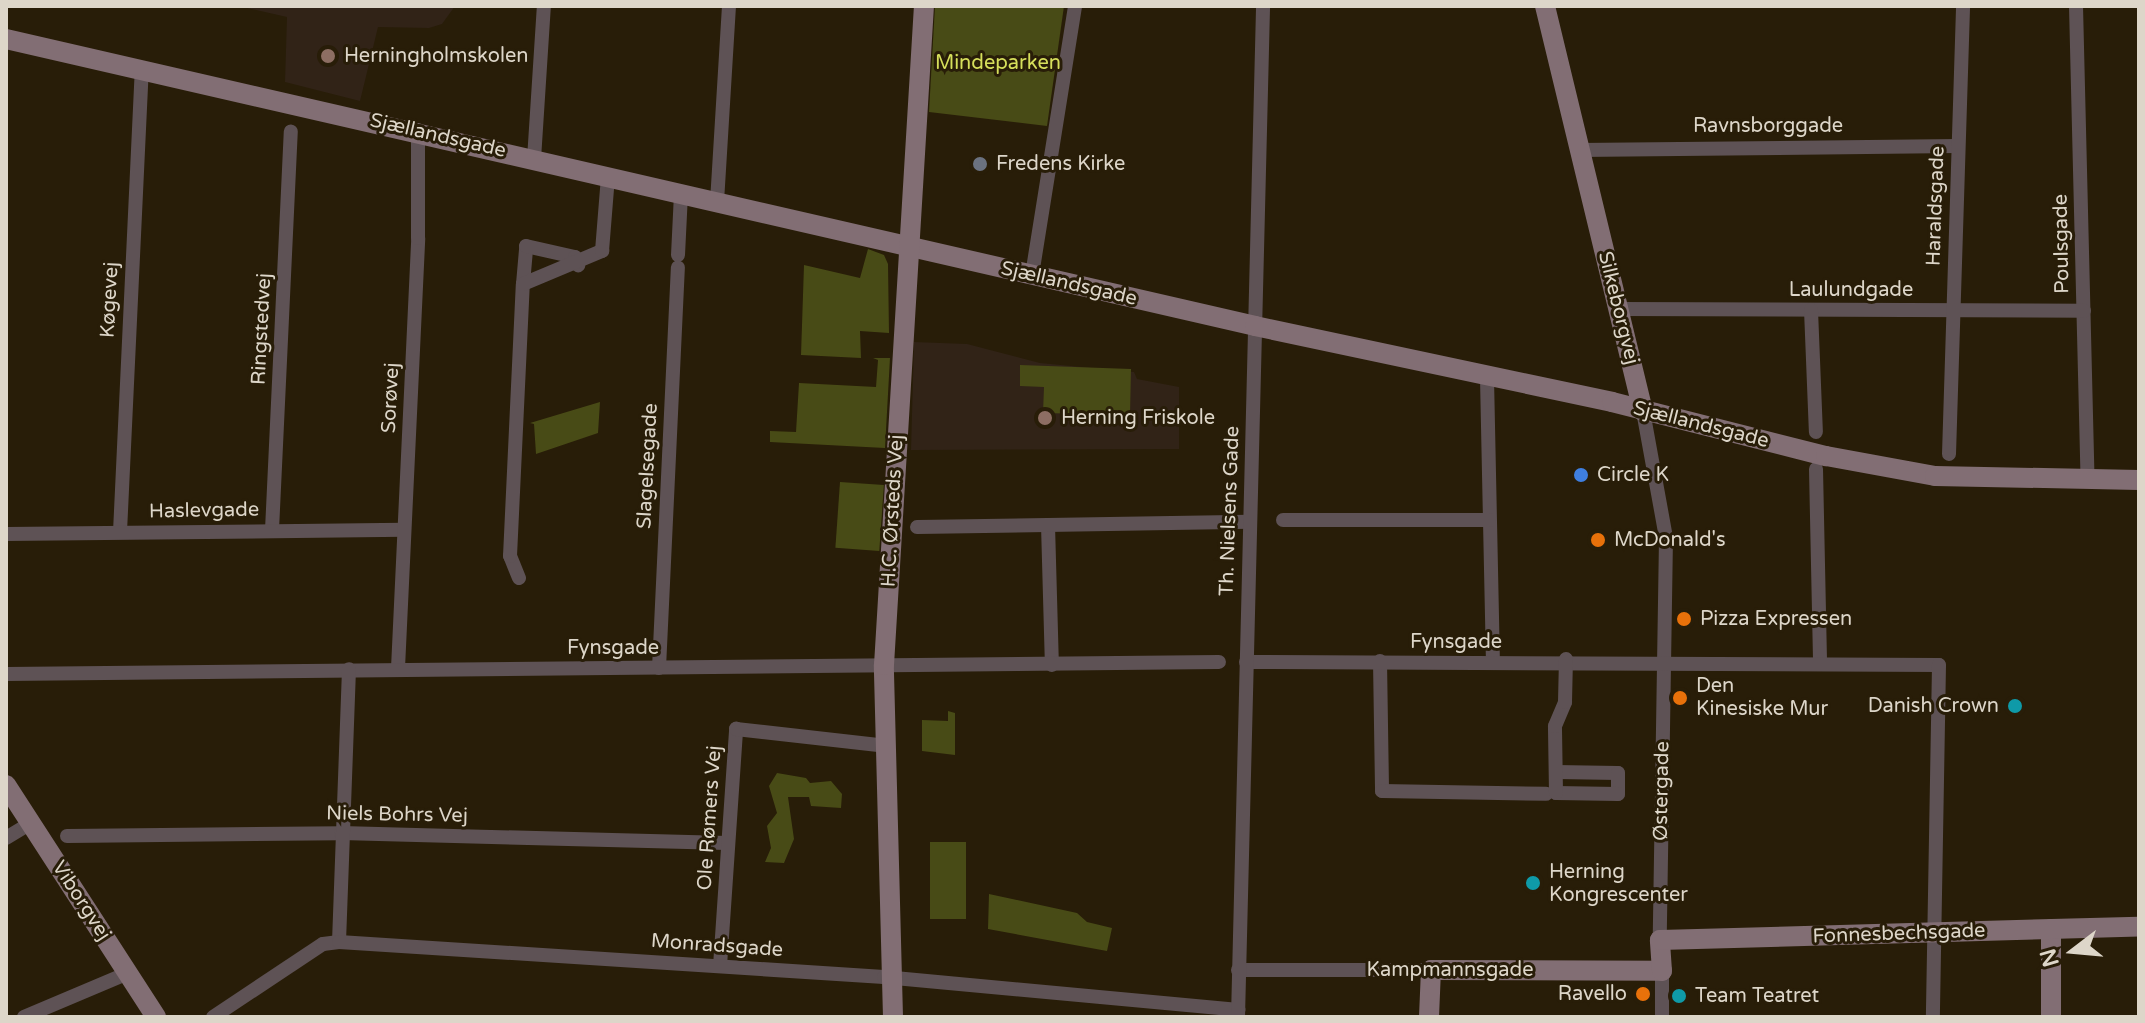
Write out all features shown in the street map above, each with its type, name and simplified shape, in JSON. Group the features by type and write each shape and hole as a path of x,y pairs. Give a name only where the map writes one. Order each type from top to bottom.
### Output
{"street":[{"path":"534,159 544,6"},
{"path":"717,202 729,6"},
{"name":"H.C. Ørsteds Vej","path":"893,1017 884,665 906,246 924,6"},
{"path":"1032,275 1075,6"},
{"name":"Th. Nielsens Gade","path":"1238,1014 1263,6"},
{"name":"Silkeborgvej","path":"1545,6 1643,411 1665,531 1665,662"},
{"name":"Haraldsgade","path":"1949,454 1963,6"},
{"name":"Poulsgade","path":"2076,6 2088,481"},
{"name":"Sjællandsgade","path":"6,39 418,130 1255,326 1935,476 2139,480"},
{"name":"Køgevej","path":"120,532 142,70"},
{"name":"Sorøvej","path":"398,668 418,238 418,130"},
{"name":"Ringstedvej","path":"272,530 291,131"},
{"name":"Ravnsborggade","path":"1579,150 1957,146"},
{"path":"523,284 578,265 602,251 608,176"},
{"name":"Slagelsegade","path":"659,668 681,193"},
{"path":"519,578 510,556 526,246 575,257 578,265"},
{"name":"Laulundgade","path":"1618,309 2084,311"},
{"path":"1811,310 1816,432"},
{"path":"1487,378 1493,663"},
{"path":"1816,469 1820,663"},
{"path":"1283,520 1489,520"},
{"path":"917,527 1249,522"},
{"path":"1048,525 1052,665"},
{"name":"Haslevgade","path":"6,534 404,530"},
{"path":"1556,772 1555,726 1565,702 1566,659"},
{"name":"Fynsgade","path":"1246,662 1493,663 1566,659 1939,665 1935,932"},
{"path":"1380,661 1382,791 1546,794"},
{"name":"Fynsgade","path":"6,674 1219,662"},
{"name":"Østergade","path":"1662,1017 1660,940 1665,662"},
{"path":"339,942 349,669"},
{"name":"Ole Rømers Vej","path":"720,966 736,729 887,746"},
{"name":"Viborgvej","path":"6,785 156,1017"},
{"path":"6,838 31,823"},
{"name":"Niels Bohrs Vej","path":"67,836 341,833 727,843"},
{"name":"Fonnesbechsgade","path":"1660,940 2137,928"},
{"path":"2051,929 2051,1017"},
{"path":"1933,1017 1935,932"},
{"name":"Monradsgade","path":"213,1017 323,944 339,942 893,978 1238,1014"},
{"name":"Kampmannsgade","path":"1238,970 1662,971"},
{"path":"1429,1017 1431,970"},
{"path":"24,1017 128,973"}],"shaded area":[{"name":"Herningholmskolen","path":"238,6 455,6 442,24 429,28 378,27 360,101 285,82 287,17"},
{"name":"Herning Friskole","path":"914,342 967,344 1040,363 1134,372 1137,379 1179,387 1179,449 911,450"}],"green space":[{"name":"Mindeparken","path":"935,6 1064,6 1047,126 929,112"},
{"path":"868,249 884,255 888,264 889,333 860,331 861,358 801,355 804,265 860,278"},
{"path":"873,358 890,358 885,448 770,442 770,431 796,432 799,383 876,387 878,360"},
{"path":"1020,365 1131,369 1130,415 1043,413 1044,387 1020,386"},
{"path":"600,402 598,433 536,454 534,424 530,423"},
{"path":"840,482 884,485 879,551 835,548"},
{"path":"948,711 955,713 955,755 922,751 922,720 948,721"},
{"path":"777,773 806,778 810,783 831,781 842,794 841,808 811,806 809,797 788,797 794,839 784,863 765,862 771,848 767,826 777,813 769,786"},
{"path":"930,842 966,842 966,919 930,919"},
{"path":"989,894 1077,913 1087,922 1112,928 1107,951 988,929"}],"place":[{"name":"Herningholmskolen","path":"328,56"},
{"name":"Fredens Kirke","path":"980,164"},
{"name":"Herning Friskole","path":"1045,418"},
{"name":"Circle K","path":"1581,475"},
{"name":"McDonald's","path":"1598,540"},
{"name":"Pizza Expressen","path":"1684,619"},
{"name":"Den Kinesiske Mur","path":"1680,698"},
{"name":"Danish Crown","path":"2015,706"},
{"name":"Herning Kongrescenter","path":"1533,883"},
{"name":"Ravello","path":"1643,994"},
{"name":"Team Teatret","path":"1679,996"}]}
